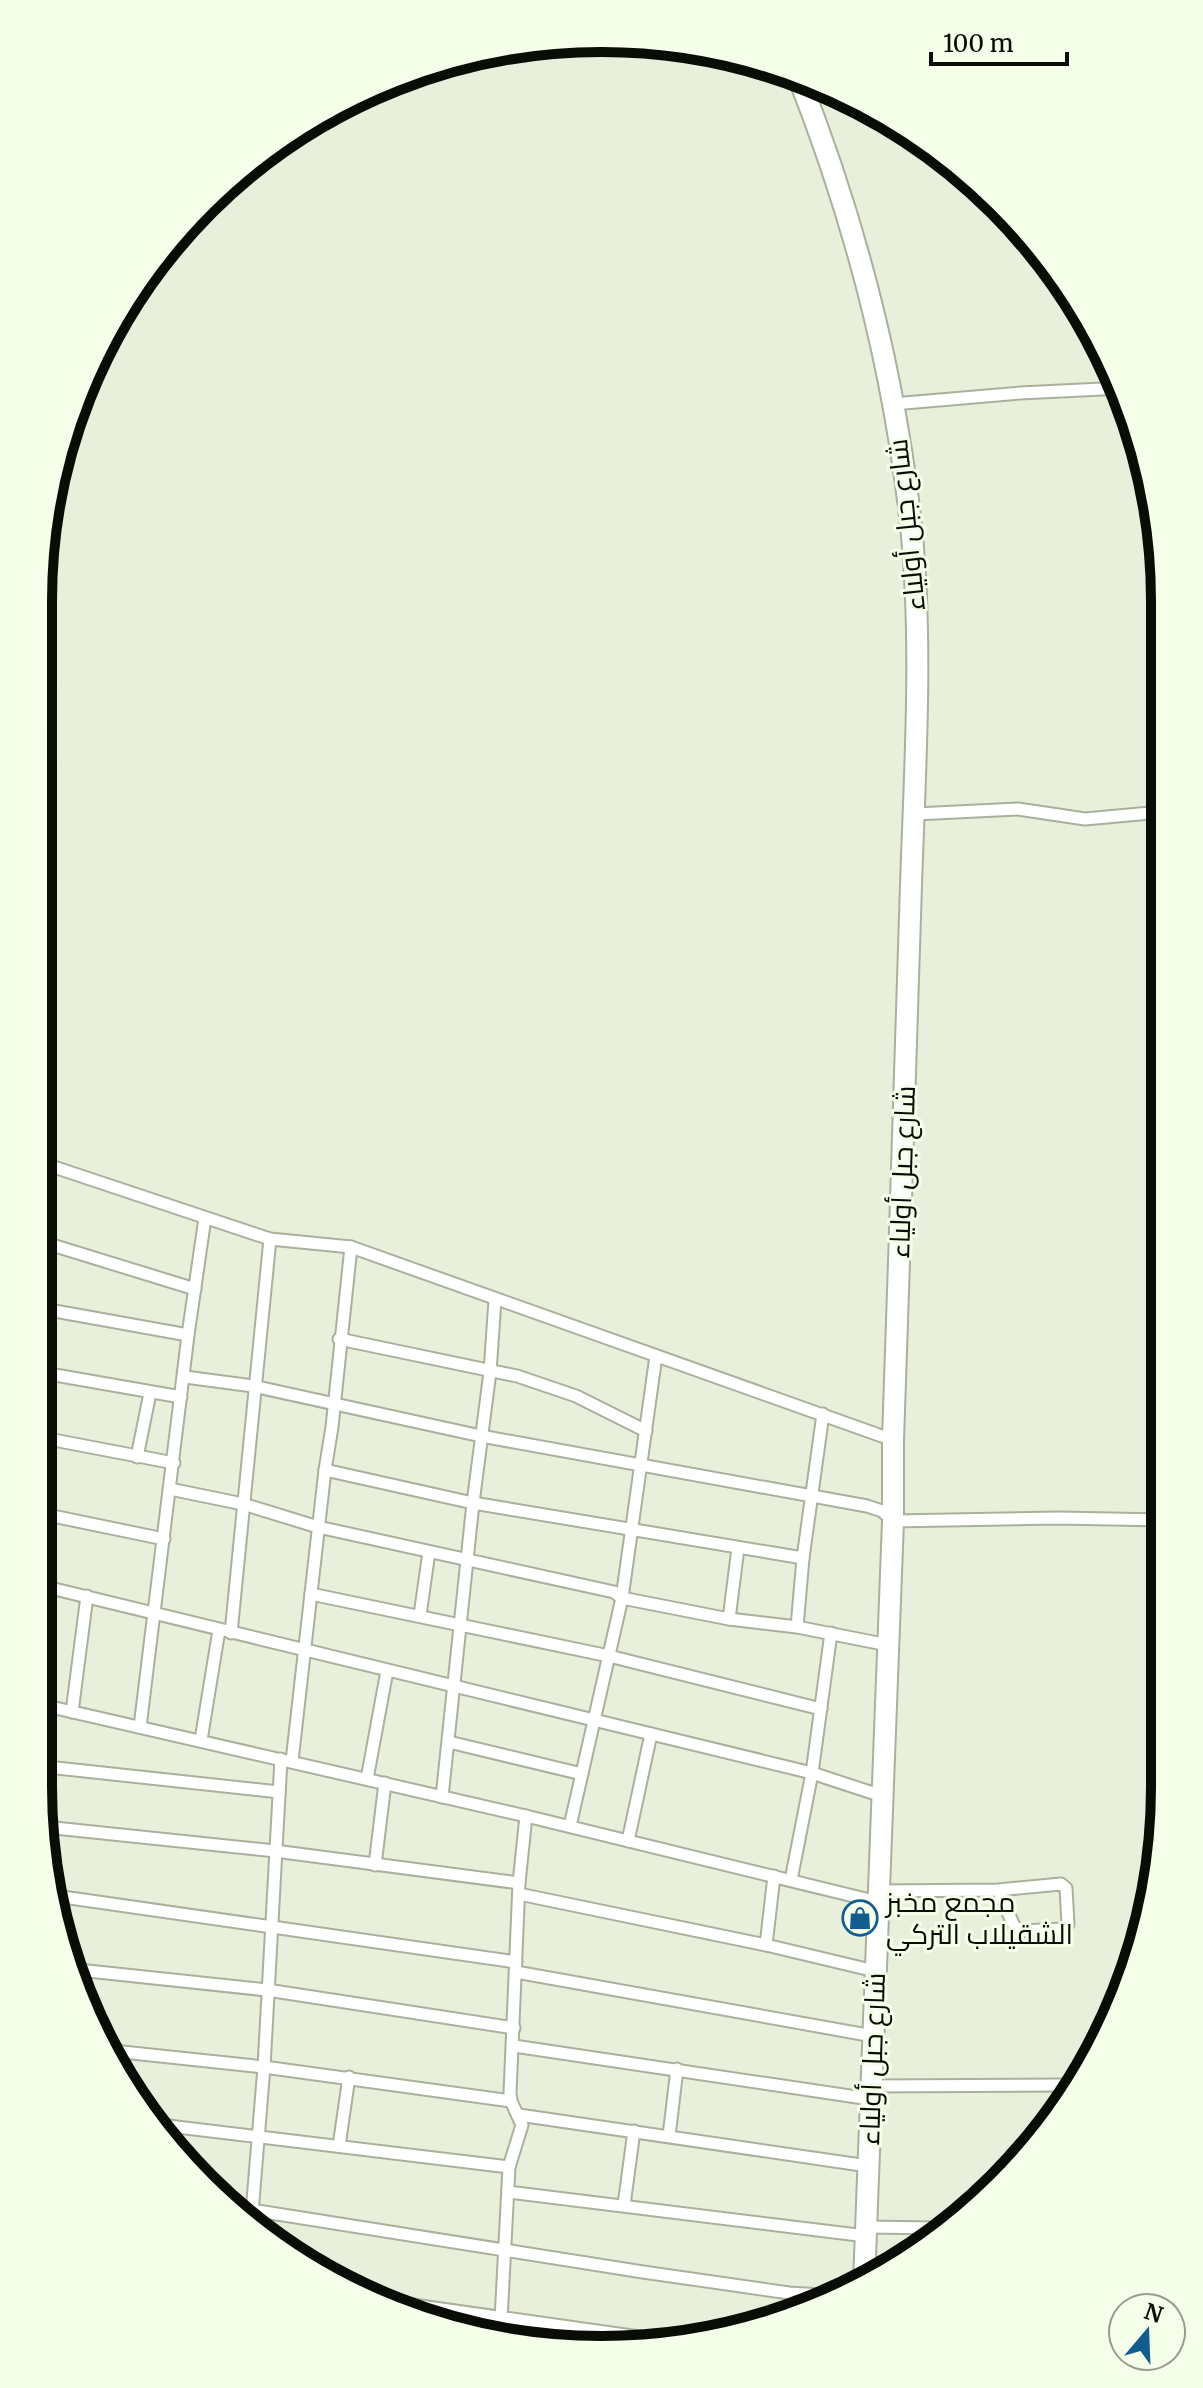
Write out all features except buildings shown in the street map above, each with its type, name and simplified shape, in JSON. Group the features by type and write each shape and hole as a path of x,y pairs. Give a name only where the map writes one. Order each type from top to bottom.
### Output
{"highway":[{"name":"شارع جبل أولياء","path":"804,91 848,217 872,304 893,404 911,526 914,577 917,687 915,814 893,1440 893,1521 865,2268"}],"street":[{"path":"893,404 1108,389"},
{"path":"915,814 1018,809 1085,819 1151,813"},
{"path":"52,1166 270,1239 351,1247 893,1440"},
{"path":"140,1727 205,1218"},
{"path":"201,1740 225,1631 243,1504 270,1239"},
{"path":"52,1245 195,1289"},
{"path":"351,1247 306,1651 279,1792 269,1927 264,2067 252,2209 503,2250 811,2294"},
{"path":"442,1797 490,1372 495,1300"},
{"path":"52,1311 188,1335"},
{"path":"339,1339 517,1376 576,1396 646,1431"},
{"path":"570,1826 622,1598 656,1356"},
{"path":"52,1375 181,1397"},
{"path":"185,1377 253,1386 481,1436 867,1506 882,1511 893,1521 1151,1520"},
{"path":"137,1457 150,1393"},
{"path":"797,1627 803,1558 823,1414"},
{"path":"52,1440 174,1463"},
{"path":"325,1470 473,1503 803,1558"},
{"path":"170,1489 243,1504 318,1527 614,1592 622,1598 888,1645"},
{"path":"52,1516 164,1539"},
{"path":"729,1619 738,1548"},
{"path":"420,1615 429,1552"},
{"path":"52,1588 812,1773 882,1796"},
{"path":"311,1594 609,1656 821,1709"},
{"path":"72,1712 87,1596"},
{"path":"791,1880 812,1773 831,1633"},
{"path":"367,1779 387,1671"},
{"path":"52,1707 791,1880 878,1897 1061,1884 1066,1888 1068,1924 1063,1929 1021,1931 1014,1926 998,1890"},
{"path":"628,1841 651,1734"},
{"path":"449,1742 582,1774"},
{"path":"52,1768 279,1792"},
{"path":"375,1865 385,1783"},
{"path":"500,2326 509,2167 522,2125 511,2101 519,1888 526,1816"},
{"path":"54,1828 275,1851 519,1888 875,1971"},
{"path":"766,1945 774,1876"},
{"path":"64,1897 516,1967 873,2036"},
{"path":"84,1971 267,1990 514,2028"},
{"path":"514,2046 871,2093 1062,2085"},
{"path":"121,2052 349,2077 511,2101"},
{"path":"669,2136 677,2069"},
{"path":"339,2146 349,2077"},
{"path":"519,2115 868,2166"},
{"path":"170,2126 509,2167"},
{"path":"624,2205 634,2131"},
{"path":"508,2192 866,2231 927,2228"},
{"path":"430,2309 630,2335"}],"place":[{"name":"مجمع مخبز الشقيلاب التركي","path":"860,1918"}]}
